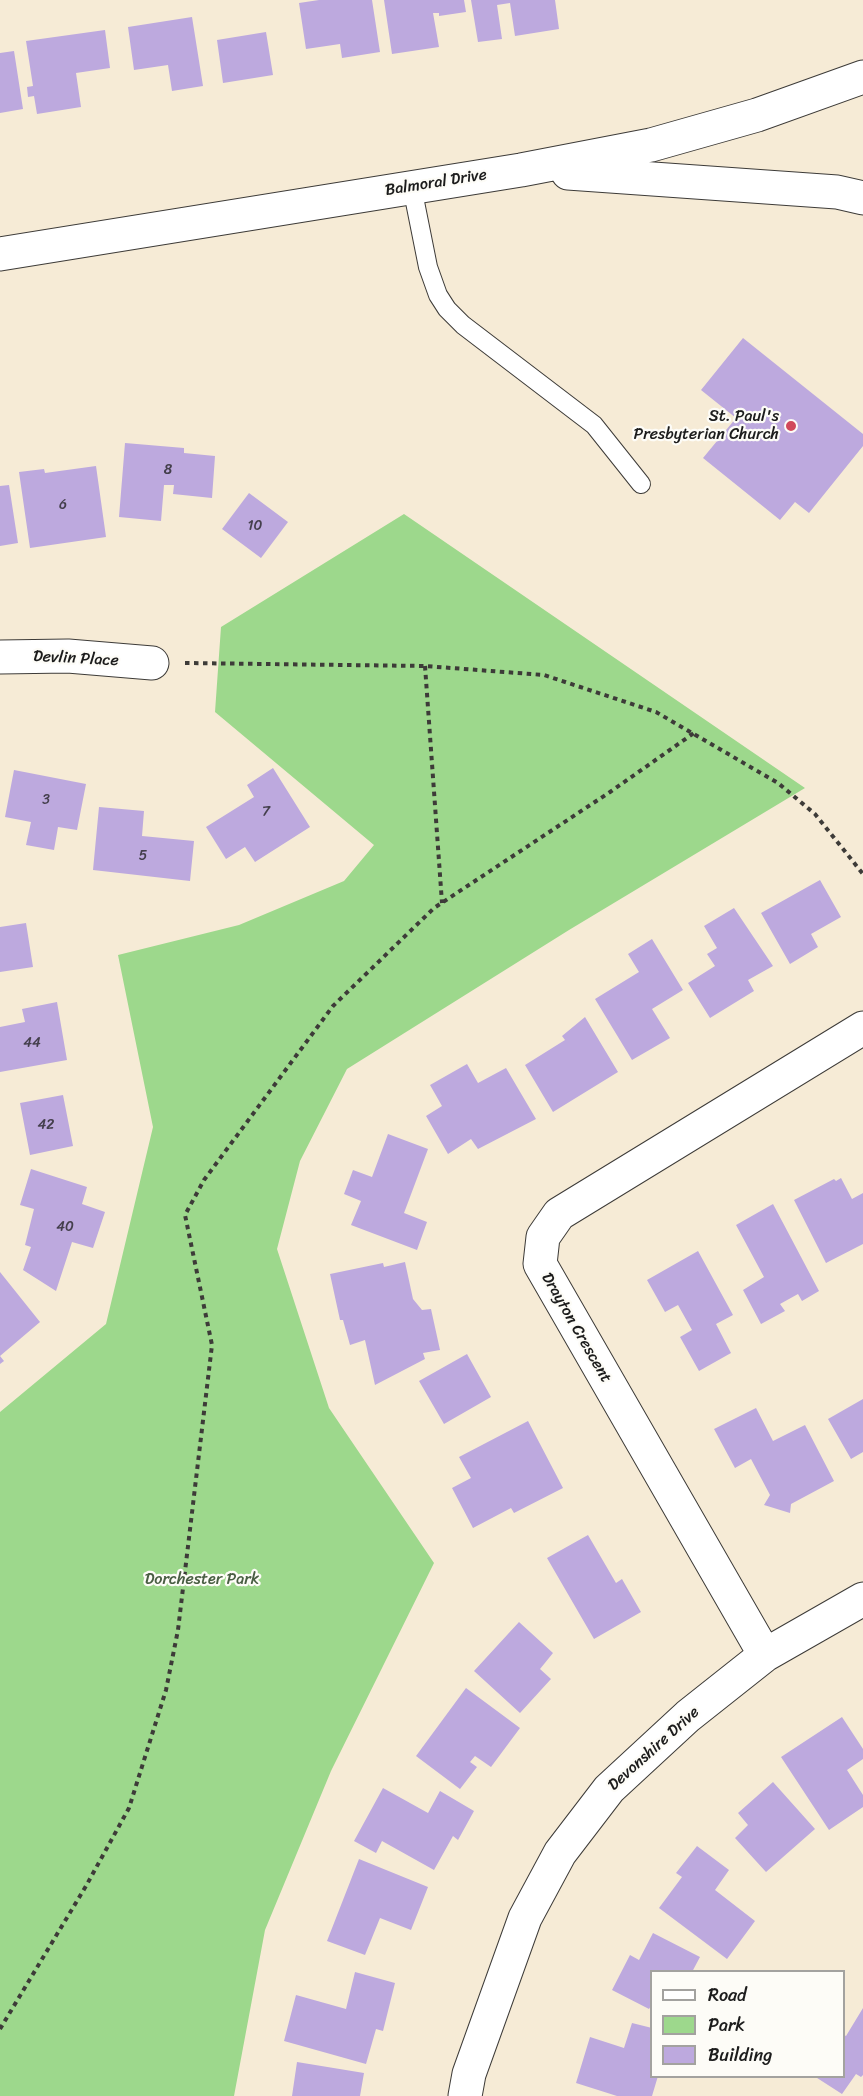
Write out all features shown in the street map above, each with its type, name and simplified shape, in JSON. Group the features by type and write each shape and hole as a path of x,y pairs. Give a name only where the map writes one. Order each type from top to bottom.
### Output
{"street":[{"name":"Balmoral Drive","path":"0,254 521,170 651,145 757,115 863,77"},
{"path":"521,170 837,192 863,198"},
{"name":"Devlin Place","path":"0,657 68,656 152,663"},
{"name":"Drayton Crescent","path":"765,1656 540,1264 543,1237 559,1214 863,1028"},
{"name":"Devonshire Drive","path":"465,2096 469,2074 525,1918 560,1853 609,1789 688,1716 765,1656 863,1599"}],"lane":[{"path":"411,187 428,267 438,295 447,309 463,325 594,425 641,484"}],"path":[{"path":"152,663 425,666 543,675 656,712 778,783 815,814 863,874"},
{"path":"425,666 442,903"},
{"path":"0,2029 86,1886 129,1808 166,1690 177,1629 212,1345 185,1215 204,1180 333,1006 442,903 694,733"}],"green space":[{"name":"Dorchester Park","path":"404,514 805,788 569,930 347,1069 300,1161 277,1249 329,1408 434,1563 331,1771 265,1930 234,2096 0,2096 0,1412 106,1324 153,1127 118,955 239,925 344,881 374,845 215,712 221,627"}],"building":[{"path":"319,0 372,0 380,52 342,58 340,44 306,49 299,3"},
{"path":"384,0 464,0 466,12 439,16 439,13 433,13 439,47 392,54"},
{"path":"471,0 555,0 559,29 515,36 510,3 497,5 502,39 478,42"},
{"path":"192,17 203,86 172,91 168,65 134,70 128,27"},
{"path":"105,30 110,68 76,73 81,107 37,114 34,96 28,97 27,87 33,86 26,41"},
{"path":"266,32 273,75 223,83 217,40"},
{"path":"14,51 23,109 0,113 0,53"},
{"name":"St. Paul's Presbyterian Church","path":"743,338 863,434 863,446 809,513 795,502 780,520 703,458 736,418 701,390"},
{"path":"125,443 184,448 184,453 215,456 212,498 173,494 174,485 164,485 161,521 119,517"},
{"path":"96,466 106,537 30,548 19,472 44,469 45,473"},
{"path":"9,485 18,543 0,546 0,486"},
{"path":"249,493 288,522 261,558 222,529"},
{"path":"273,768 310,827 255,862 245,847 226,859 206,827 254,797 247,785"},
{"path":"14,770 86,784 77,830 58,827 54,850 26,845 31,822 5,817"},
{"path":"99,807 144,811 142,836 194,841 190,881 93,870"},
{"path":"820,880 841,917 811,934 818,947 790,964 761,913"},
{"path":"734,908 773,966 748,980 754,991 710,1018 688,983 715,966 707,954 717,948 704,926"},
{"path":"26,923 33,967 0,972 0,927"},
{"path":"652,939 683,990 652,1009 670,1038 632,1060 595,999 639,972 628,954"},
{"path":"57,1002 67,1060 0,1072 0,1027 25,1022 22,1009"},
{"path":"585,1017 618,1072 553,1112 525,1065 565,1040 562,1036"},
{"path":"467,1064 478,1083 506,1068 536,1119 478,1149 471,1139 448,1154 426,1116 442,1106 430,1085"},
{"path":"63,1095 73,1146 30,1155 20,1103"},
{"path":"388,1134 428,1149 404,1213 427,1222 417,1250 351,1225 361,1201 344,1194 353,1170 372,1177"},
{"path":"31,1169 87,1187 82,1204 105,1212 93,1248 72,1242 56,1291 23,1270 31,1247 25,1245 34,1209 20,1205"},
{"path":"841,1178 852,1199 863,1193 863,1244 826,1263 794,1200 834,1179 836,1181"},
{"path":"773,1204 819,1291 802,1301 798,1294 780,1304 785,1311 761,1324 743,1290 764,1277 736,1225"},
{"path":"698,1251 733,1315 716,1324 731,1353 699,1371 680,1337 692,1330 678,1305 665,1312 647,1280"},
{"path":"405,1262 413,1299 422,1310 431,1309 440,1350 423,1353 425,1359 375,1385 365,1340 350,1345 343,1320 340,1320 330,1274 383,1263 384,1267"},
{"path":"0,1272 40,1322 0,1356"},
{"path":"467,1354 491,1397 444,1424 419,1381"},
{"path":"863,1399 863,1452 851,1459 828,1419"},
{"path":"756,1408 773,1441 805,1425 834,1481 791,1504 790,1513 764,1505 770,1495 751,1459 735,1468 714,1429"},
{"path":"528,1421 563,1488 514,1513 511,1508 473,1528 452,1488 471,1478 459,1457"},
{"path":"588,1535 616,1583 622,1579 641,1612 594,1639 547,1558"},
{"path":"519,1622 553,1653 540,1669 551,1679 520,1713 474,1671"},
{"path":"466,1688 520,1728 491,1767 475,1756 470,1762 477,1767 460,1789 416,1756"},
{"path":"842,1717 863,1749 863,1759 847,1770 863,1795 863,1807 829,1830 781,1757"},
{"path":"773,1782 815,1829 766,1872 735,1838 748,1825 738,1813"},
{"path":"383,1788 428,1813 440,1791 474,1811 458,1840 453,1836 434,1870 382,1841 376,1853 354,1841"},
{"path":"697,1846 729,1870 715,1890 755,1921 727,1959 659,1908 682,1877 676,1873"},
{"path":"359,1859 428,1887 411,1930 380,1918 365,1955 327,1941"},
{"path":"653,1933 700,1957 693,1970 650,1970 649,2009 612,1990 630,1955 639,1960"},
{"path":"355,1972 395,1983 383,2031 376,2029 366,2064 284,2041 296,1995 346,2009"},
{"path":"863,2008 863,2075 861,2077 856,2074 842,2094 817,2078 845,2078 846,2036"},
{"path":"632,2023 650,2028 650,2078 657,2078 652,2096 617,2096 576,2083 590,2037 624,2048"},
{"path":"297,2062 364,2073 360,2096 292,2096"}],"place":[{"name":"St. Paul's Presbyterian Church","path":"791,426"}]}
